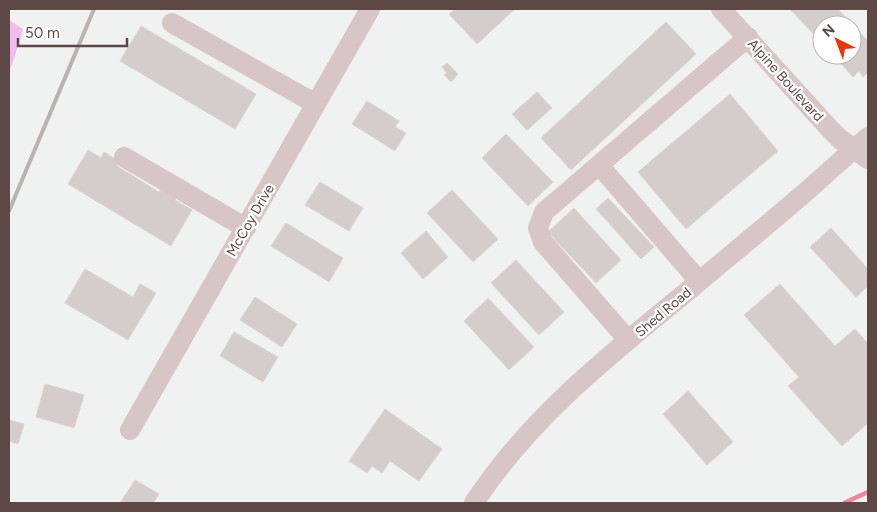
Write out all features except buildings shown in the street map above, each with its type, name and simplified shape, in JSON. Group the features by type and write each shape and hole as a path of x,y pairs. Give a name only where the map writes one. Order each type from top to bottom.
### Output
{"street":[{"name":"McCoy Drive","path":"130,430 370,9"},
{"name":"Alpine Boulevard","path":"721,9 840,139 864,148"},
{"path":"172,23 316,104"},
{"path":"628,340 542,242 538,228 544,212 748,38"},
{"name":"Shed Road","path":"474,503 484,487 513,451 550,410 587,376 809,189 864,148"},
{"path":"124,157 246,228"},
{"path":"599,165 699,281"}],"shaded area":[{"path":"9,20 23,29 9,72"}],"waterway":[{"path":"844,503 868,492"}],"railway":[{"path":"9,211 94,9"}]}
